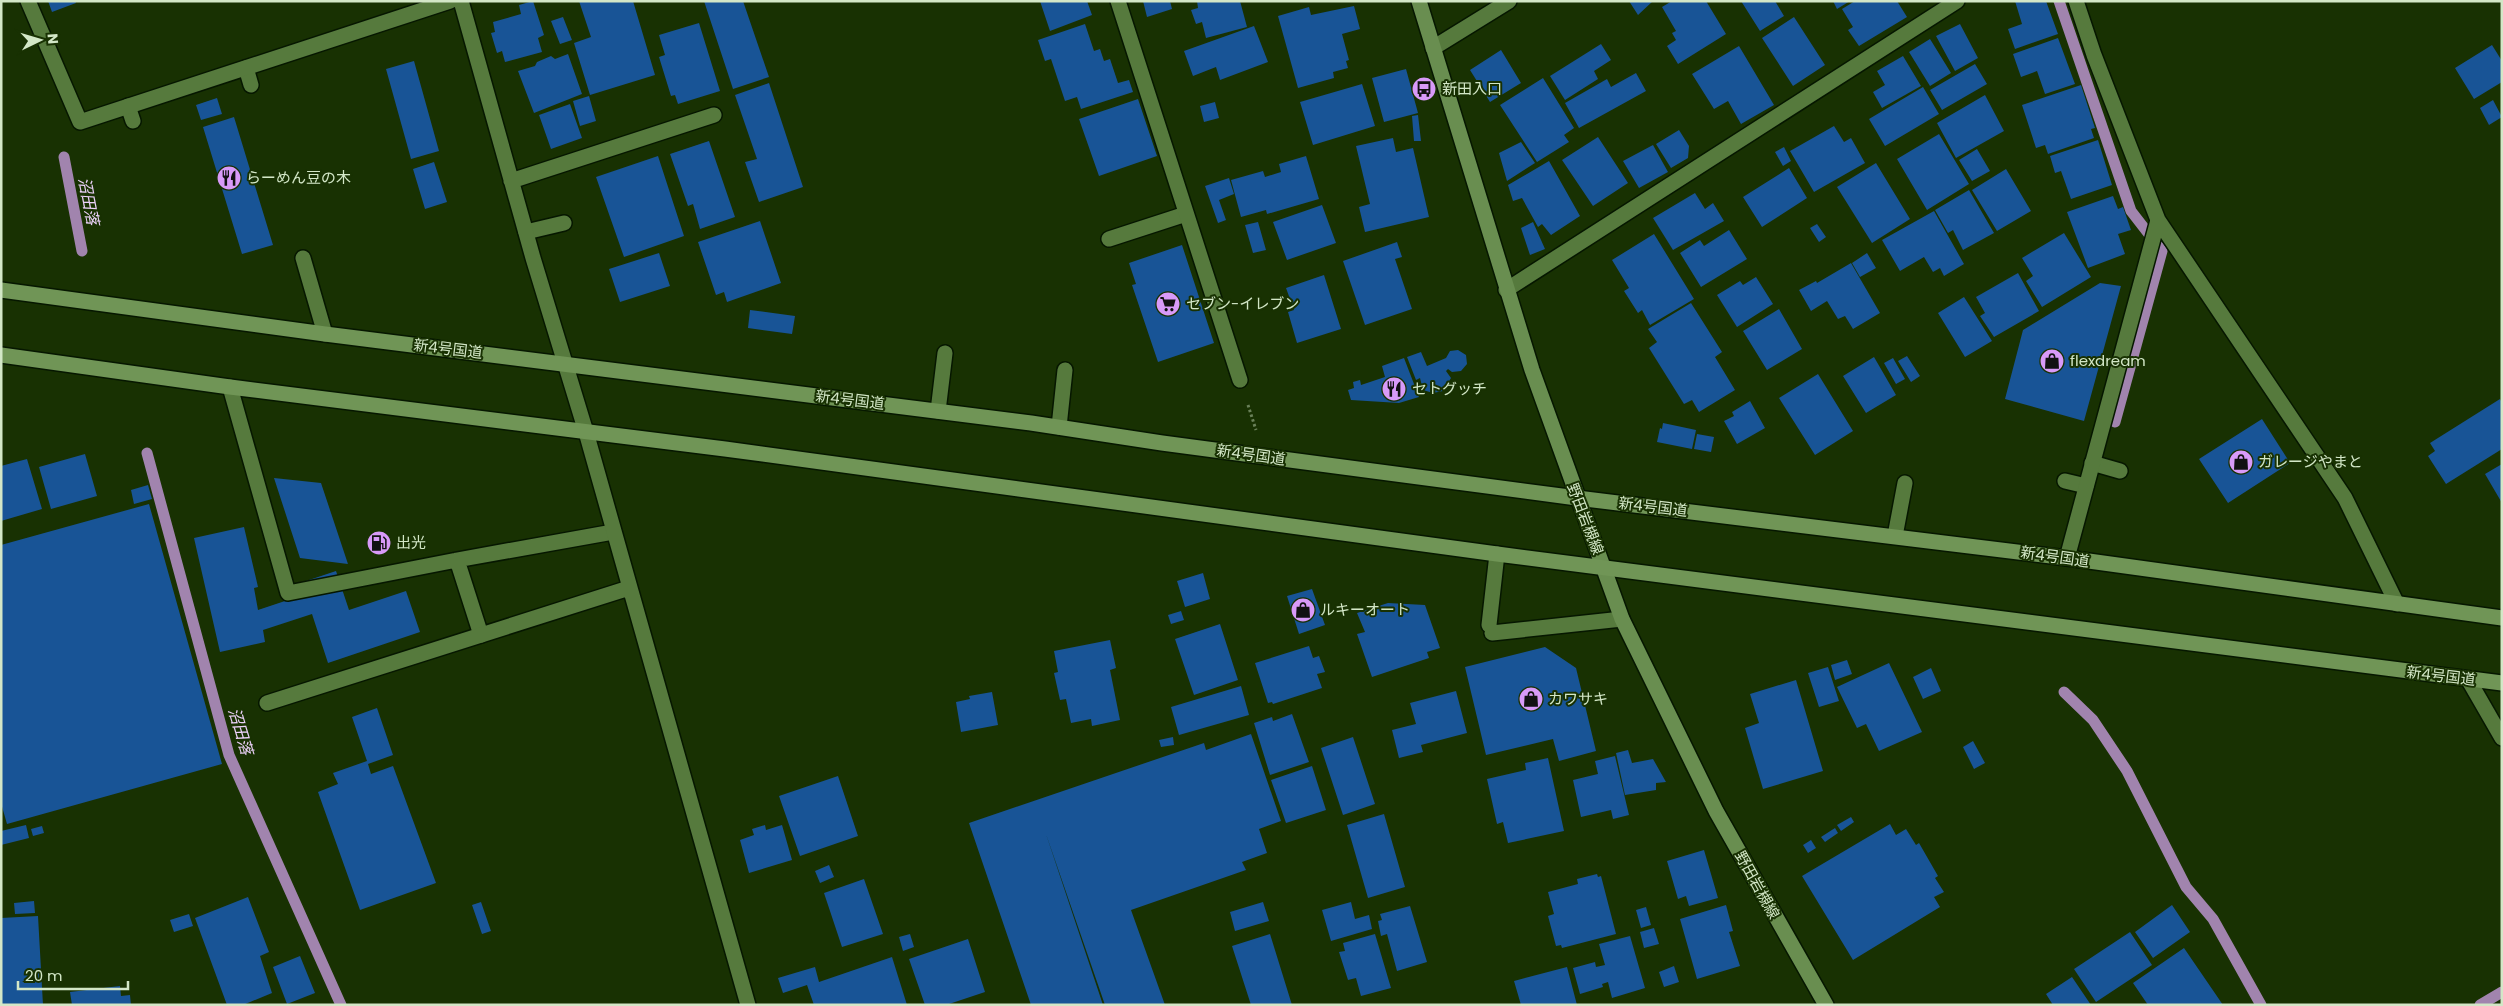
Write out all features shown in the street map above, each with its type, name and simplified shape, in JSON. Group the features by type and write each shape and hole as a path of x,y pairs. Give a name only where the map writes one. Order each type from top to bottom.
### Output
{"highway":[{"name":"新4号国道","path":"1,290 325,334 938,411 1577,498 2067,558 2502,618"},
{"name":"新4号国道","path":"1,355 230,387 725,449 1497,554 2502,683"}],"main road":[{"name":"野田岩槻線","path":"1419,1 1506,290 1577,498 1622,619 1716,810 1826,1005"}],"street":[{"path":"28,1 80,122 450,1"},
{"path":"462,1 526,232 564,364 586,432 748,1005"},
{"path":"1118,1 1240,380"},
{"path":"1433,48 1509,1"},
{"path":"1506,290 1956,1"},
{"path":"2076,1 2094,56 2158,222 2345,498 2397,604"},
{"path":"246,68 251,85"},
{"path":"128,106 133,121"},
{"path":"512,181 714,115"},
{"path":"1109,239 1186,214"},
{"path":"2067,558 2158,222"},
{"path":"526,232 564,223"},
{"path":"303,258 325,334"},
{"path":"938,411 945,353"},
{"path":"1059,427 1065,370"},
{"path":"230,387 288,593 613,532"},
{"path":"2092,463 2120,471"},
{"path":"2065,481 2086,486"},
{"path":"1895,536 1905,483"},
{"path":"1497,554 1490,629 1622,619"},
{"path":"457,560 481,635"},
{"path":"267,703 629,588"},
{"path":"2468,679 2502,738"}],"path":[{"path":"1240,380 1265,456"}],"building":[{"path":"48,1 75,1 76,3 52,12"},
{"path":"533,1 544,35 538,38 542,52 505,62 502,51 497,53 491,33 495,32 493,22 521,14 519,5"},
{"path":"579,1 633,1 655,75 590,95 574,43 591,37"},
{"path":"704,1 743,1 769,77 733,89"},
{"path":"1040,1 1087,1 1092,15 1050,31"},
{"path":"1143,1 1170,1 1172,9 1147,17"},
{"path":"1197,1 1240,1 1247,27 1206,38 1202,22 1196,24 1191,10 1198,8"},
{"path":"1629,1 1653,1 1638,15"},
{"path":"1672,1 1706,1 1726,34 1678,64 1667,46 1676,40 1672,33 1676,31 1662,7"},
{"path":"1741,1 1775,1 1784,16 1760,31"},
{"path":"1833,1 1850,1 1837,9"},
{"path":"1855,1 1897,1 1907,17 1859,46 1848,30 1853,27 1842,9"},
{"path":"2015,1 2046,1 2058,34 2015,49 2008,29 2022,24"},
{"path":"1354,6 1360,29 1342,34 1349,60 1346,61 1348,68 1333,72 1334,78 1298,88 1278,16 1309,7 1311,15"},
{"path":"563,17 572,40 560,44 551,21"},
{"path":"1794,17 1825,65 1793,86 1762,38"},
{"path":"699,23 720,91 678,104 675,95 671,96 659,57 665,55 659,35"},
{"path":"1085,24 1094,51 1100,49 1104,61 1110,59 1118,83 1129,80 1133,92 1081,109 1077,97 1065,101 1051,59 1045,61 1038,40"},
{"path":"1960,24 1978,58 1955,71 1936,36"},
{"path":"1254,26 1268,62 1220,80 1216,67 1193,76 1184,51"},
{"path":"2058,38 2075,84 2045,94 2037,71 2021,77 2013,54"},
{"path":"1930,39 1951,73 1930,86 1909,52"},
{"path":"1601,44 1611,60 1594,71 1598,79 1565,100 1550,76"},
{"path":"2492,45 2502,61 2502,82 2474,99 2455,68"},
{"path":"1739,46 1774,105 1741,124 1728,101 1714,109 1692,74"},
{"path":"1501,50 1521,83 1490,102 1470,70"},
{"path":"568,54 582,94 534,113 518,71 535,66 537,62 551,56 555,59"},
{"path":"1903,56 1921,86 1882,108 1873,92 1885,85 1877,71"},
{"path":"414,61 439,151 411,159 386,69"},
{"path":"1975,64 1987,84 1942,110 1930,90"},
{"path":"1406,69 1418,113 1384,122 1372,78"},
{"path":"1636,73 1646,91 1579,128 1565,103 1607,79 1611,87"},
{"path":"1543,78 1574,128 1564,135 1569,142 1537,162 1500,105"},
{"path":"769,83 803,187 759,202 745,162 757,159 735,95"},
{"path":"1362,84 1375,126 1313,145 1300,102"},
{"path":"2081,85 2095,128 2091,129 2094,138 2048,154 2045,145 2036,148 2022,105"},
{"path":"1923,87 1939,114 1885,146 1869,119"},
{"path":"1985,95 2004,131 1956,158 1937,123"},
{"path":"589,96 596,121 580,126 573,101"},
{"path":"217,98 222,114 201,120 196,105"},
{"path":"1138,99 1157,156 1099,176 1079,119"},
{"path":"2493,100 2502,117 2489,125 2480,108"},
{"path":"1215,102 1219,118 1204,122 1200,106"},
{"path":"570,104 582,138 551,149 539,115"},
{"path":"1418,115 1421,141 1414,141 1412,116"},
{"path":"234,117 273,245 242,254 203,127"},
{"path":"1834,126 1844,142 1851,138 1865,163 1814,192 1790,151"},
{"path":"1679,130 1689,146 1688,158 1671,168 1656,144"},
{"path":"1939,134 1969,184 1927,210 1897,159"},
{"path":"1598,137 1628,183 1593,206 1562,160"},
{"path":"1393,138 1396,152 1413,148 1429,217 1365,232 1359,207 1370,204 1356,146"},
{"path":"2098,140 2112,185 2071,199 2061,171 2055,173 2050,156"},
{"path":"709,141 735,217 700,229 693,204 688,206 670,154"},
{"path":"1521,142 1535,163 1507,181 1499,153"},
{"path":"1653,145 1668,172 1639,188 1623,161"},
{"path":"1784,147 1791,161 1783,166 1775,152"},
{"path":"1977,149 1990,171 1972,181 1959,160"},
{"path":"658,156 684,236 624,257 596,177"},
{"path":"1306,156 1319,199 1267,214 1266,210 1241,217 1231,180 1263,171 1265,177 1281,172 1279,164"},
{"path":"1549,161 1580,216 1551,235 1542,224 1538,227 1522,198 1513,201 1508,185"},
{"path":"434,162 447,202 425,209 413,169"},
{"path":"1876,163 1910,219 1872,243 1837,187"},
{"path":"1789,168 1807,198 1762,227 1743,197"},
{"path":"2006,169 2031,211 1997,231 1972,190"},
{"path":"1229,178 1234,194 1219,200 1226,220 1218,223 1205,186"},
{"path":"1969,190 1994,233 1963,250 1953,230 1948,233 1935,210"},
{"path":"1695,193 1705,209 1713,203 1724,221 1673,250 1653,218"},
{"path":"2113,196 2118,209 2123,207 2131,230 2118,234 2125,254 2088,268 2067,212"},
{"path":"1322,205 1336,243 1287,260 1273,222"},
{"path":"1934,211 1964,264 1944,276 1940,268 1933,272 1924,257 1900,271 1882,240"},
{"path":"760,221 781,283 727,302 724,292 716,295 698,242"},
{"path":"1258,222 1266,250 1253,253 1245,225"},
{"path":"1533,222 1545,249 1530,255 1521,228"},
{"path":"1817,224 1826,237 1819,242 1810,228"},
{"path":"1729,230 1747,259 1701,287 1680,253 1700,240 1704,246"},
{"path":"2064,233 2091,277 2042,307 2026,281 2033,276 2022,258"},
{"path":"1654,234 1694,299 1650,325 1642,310 1638,313 1624,291 1629,288 1612,260"},
{"path":"1397,242 1402,257 1395,259 1412,309 1365,325 1343,261"},
{"path":"1182,245 1214,343 1158,362 1132,285 1136,284 1129,263"},
{"path":"659,253 670,286 620,302 609,269"},
{"path":"1867,253 1876,268 1860,277 1852,263"},
{"path":"1851,263 1880,313 1853,329 1845,316 1838,319 1827,301 1811,311 1799,290 1816,281 1817,283"},
{"path":"2018,273 2039,311 1994,337 1980,316 1985,313 1976,297"},
{"path":"1324,275 1341,329 1297,343 1288,312 1294,310 1286,288"},
{"path":"1756,277 1773,304 1737,327 1717,295 1740,281 1743,285"},
{"path":"2100,283 2121,286 2084,421 2005,399 2023,330"},
{"path":"1964,297 1992,341 1965,357 1938,313"},
{"path":"1691,303 1722,352 1715,357 1735,390 1699,412 1692,400 1684,404 1649,348 1657,342 1648,329"},
{"path":"1779,309 1802,349 1767,370 1743,331"},
{"path":"750,310 795,316 792,334 748,328"},
{"path":"1458,350 1466,355 1467,364 1461,371 1452,372 1448,369 1446,371 1451,378 1443,391 1433,393 1423,390 1420,378 1416,380 1407,357 1421,352 1427,366 1446,358 1450,351"},
{"path":"1907,356 1920,376 1911,382 1898,361"},
{"path":"1874,357 1896,395 1866,413 1843,376"},
{"path":"1404,358 1419,397 1399,403 1351,400 1348,390 1354,388 1353,382 1360,380 1361,385 1385,377 1382,366"},
{"path":"1893,358 1905,379 1896,384 1884,363"},
{"path":"1818,374 1853,431 1815,455 1779,398"},
{"path":"2500,399 2502,403 2502,449 2446,484 2428,456 2435,451 2430,443"},
{"path":"1750,401 1765,428 1737,444 1724,421 1734,416 1732,412"},
{"path":"2262,419 2290,463 2228,503 2199,459"},
{"path":"1663,423 1696,430 1692,449 1657,442"},
{"path":"1697,434 1714,437 1711,452 1694,449"},
{"path":"85,454 97,496 51,509 39,467"},
{"path":"27,459 42,509 1,521 1,466"},
{"path":"2502,464 2502,503 2485,474"},
{"path":"274,478 321,483 348,564 300,558"},
{"path":"148,485 152,499 134,504 131,490"},
{"path":"149,504 222,764 7,824 1,803 1,545"},
{"path":"244,527 258,587 254,588 258,610 303,595 300,583 336,571 349,610 406,591 420,632 328,663 312,614 263,630 265,642 220,652 194,538"},
{"path":"1203,573 1210,599 1185,607 1177,581"},
{"path":"1312,589 1325,625 1299,634 1287,596"},
{"path":"1388,603 1425,605 1440,648 1427,652 1429,658 1372,677 1357,634 1365,632 1357,613"},
{"path":"1181,611 1184,620 1171,624 1168,615"},
{"path":"1220,624 1238,680 1194,695 1175,639"},
{"path":"1110,640 1116,668 1110,670 1120,720 1092,726 1091,719 1071,723 1066,699 1060,700 1054,673 1058,672 1054,651"},
{"path":"1309,646 1313,658 1319,656 1325,672 1317,674 1322,688 1273,704 1272,702 1268,703 1255,663"},
{"path":"1545,647 1576,668 1596,751 1559,761 1553,739 1486,755 1465,667"},
{"path":"1847,660 1852,674 1835,680 1831,665"},
{"path":"1889,663 1922,732 1879,751 1866,724 1857,728 1837,687"},
{"path":"1828,667 1839,701 1819,707 1808,673"},
{"path":"1931,668 1941,691 1923,699 1913,677"},
{"path":"1796,680 1823,771 1763,789 1745,728 1759,723 1750,694"},
{"path":"1241,686 1249,715 1179,735 1171,707"},
{"path":"1456,691 1467,733 1421,745 1423,752 1399,758 1392,730 1416,724 1410,703"},
{"path":"992,692 998,725 961,732 956,702 970,699 969,696"},
{"path":"377,708 393,755 368,764 371,774 393,766 436,883 360,910 318,792 338,784 333,773 367,761 352,717"},
{"path":"1292,714 1309,762 1270,775 1254,723 1272,717 1273,721"},
{"path":"1251,734 1281,821 1259,829 1267,853 1242,862 1246,870 1131,910 1165,1005 1105,1005 1046,834 1103,1005 1031,1005 969,823 1204,743 1206,750"},
{"path":"1173,737 1174,745 1161,747 1159,740"},
{"path":"1353,737 1375,804 1343,815 1321,748"},
{"path":"1973,741 1985,763 1974,769 1963,747"},
{"path":"1628,750 1632,763 1653,759 1666,782 1656,783 1656,790 1625,795 1616,753"},
{"path":"1615,756 1629,815 1613,819 1611,810 1581,817 1573,780 1598,774 1595,761"},
{"path":"1548,758 1564,831 1508,843 1503,822 1497,824 1487,779 1526,770 1525,763"},
{"path":"1312,766 1326,810 1286,823 1271,780"},
{"path":"838,776 858,836 800,856 779,796"},
{"path":"1384,814 1405,887 1368,898 1347,825"},
{"path":"1851,817 1854,822 1841,831 1837,825"},
{"path":"1890,824 1896,835 1906,829 1916,845 1919,843 1938,876 1935,878 1944,892 1934,897 1940,907 1853,960 1802,876"},
{"path":"26,825 29,838 1,845 1,831"},
{"path":"765,825 766,830 782,825 792,860 749,873 740,840 754,835 752,829"},
{"path":"42,826 44,833 33,836 31,829"},
{"path":"1835,828 1838,833 1825,842 1821,837"},
{"path":"1811,840 1816,848 1808,853 1803,845"},
{"path":"1704,850 1718,898 1689,906 1686,896 1678,899 1667,861"},
{"path":"829,865 834,877 820,883 815,871"},
{"path":"1597,874 1598,877 1601,876 1616,934 1562,948 1561,945 1556,946 1548,916 1554,914 1548,892 1578,884 1577,879"},
{"path":"864,879 883,934 842,947 824,893"},
{"path":"248,897 269,952 260,956 272,993 243,1005 227,1005 195,918"},
{"path":"34,901 35,913 15,914 14,903"},
{"path":"481,902 491,931 482,934 472,905"},
{"path":"1263,902 1269,921 1235,931 1230,912"},
{"path":"1351,902 1355,919 1369,915 1372,929 1331,941 1322,910"},
{"path":"1726,905 1733,931 1729,932 1740,966 1697,979 1680,919"},
{"path":"2172,905 2190,932 2153,958 2135,932"},
{"path":"1410,906 1427,962 1397,971 1387,934 1381,936 1378,921 1382,920 1380,914"},
{"path":"1646,907 1651,925 1641,928 1636,910"},
{"path":"189,914 193,926 174,932 170,920"},
{"path":"38,916 43,1005 1,1005 1,918"},
{"path":"1654,928 1659,944 1644,948 1640,932"},
{"path":"2130,932 2152,965 2096,1002 2074,969"},
{"path":"910,934 914,947 903,951 899,937"},
{"path":"1270,934 1292,1005 1251,1005 1232,946"},
{"path":"1375,934 1391,988 1361,996 1356,978 1348,980 1339,952 1345,951 1343,943"},
{"path":"1630,936 1645,988 1612,998 1608,982 1602,984 1603,987 1580,994 1573,968 1595,962 1596,967 1605,965 1599,944"},
{"path":"968,939 985,992 946,1005 925,1005 909,959"},
{"path":"2184,948 2223,1005 2148,1005 2133,983"},
{"path":"300,956 315,993 287,1004 273,967"},
{"path":"892,957 907,1005 814,1005 807,985 783,993 778,978 815,967 819,982"},
{"path":"1674,966 1679,982 1664,987 1659,972"},
{"path":"1567,967 1577,1005 1521,1005 1514,981"},
{"path":"2072,977 2091,1005 2053,1005 2046,994"},
{"path":"120,986 121,996 130,995 131,1005 72,1005 70,992"}],"waterway":[{"path":"2059,1 2131,211 2162,251 2115,422"},
{"name":"沼田落","path":"64,157 82,251"},
{"name":"沼田落","path":"147,453 229,755 341,1005"},
{"path":"2064,692 2093,720 2127,771 2186,887 2213,919 2261,1005"},
{"path":"2480,1005 2502,992"}],"place":[{"name":"新田入口","path":"1424,89"},
{"name":"らーめん豆の木","path":"229,178"},
{"name":"セブン-イレブン","path":"1168,304"},
{"name":"flexdream","path":"2052,361"},
{"name":"セトグッチ","path":"1394,389"},
{"name":"ガレージやまと","path":"2241,462"},
{"name":"出光","path":"379,543"},
{"name":"ルキーオート","path":"1303,610"},
{"name":"カワサキ","path":"1531,699"}]}
